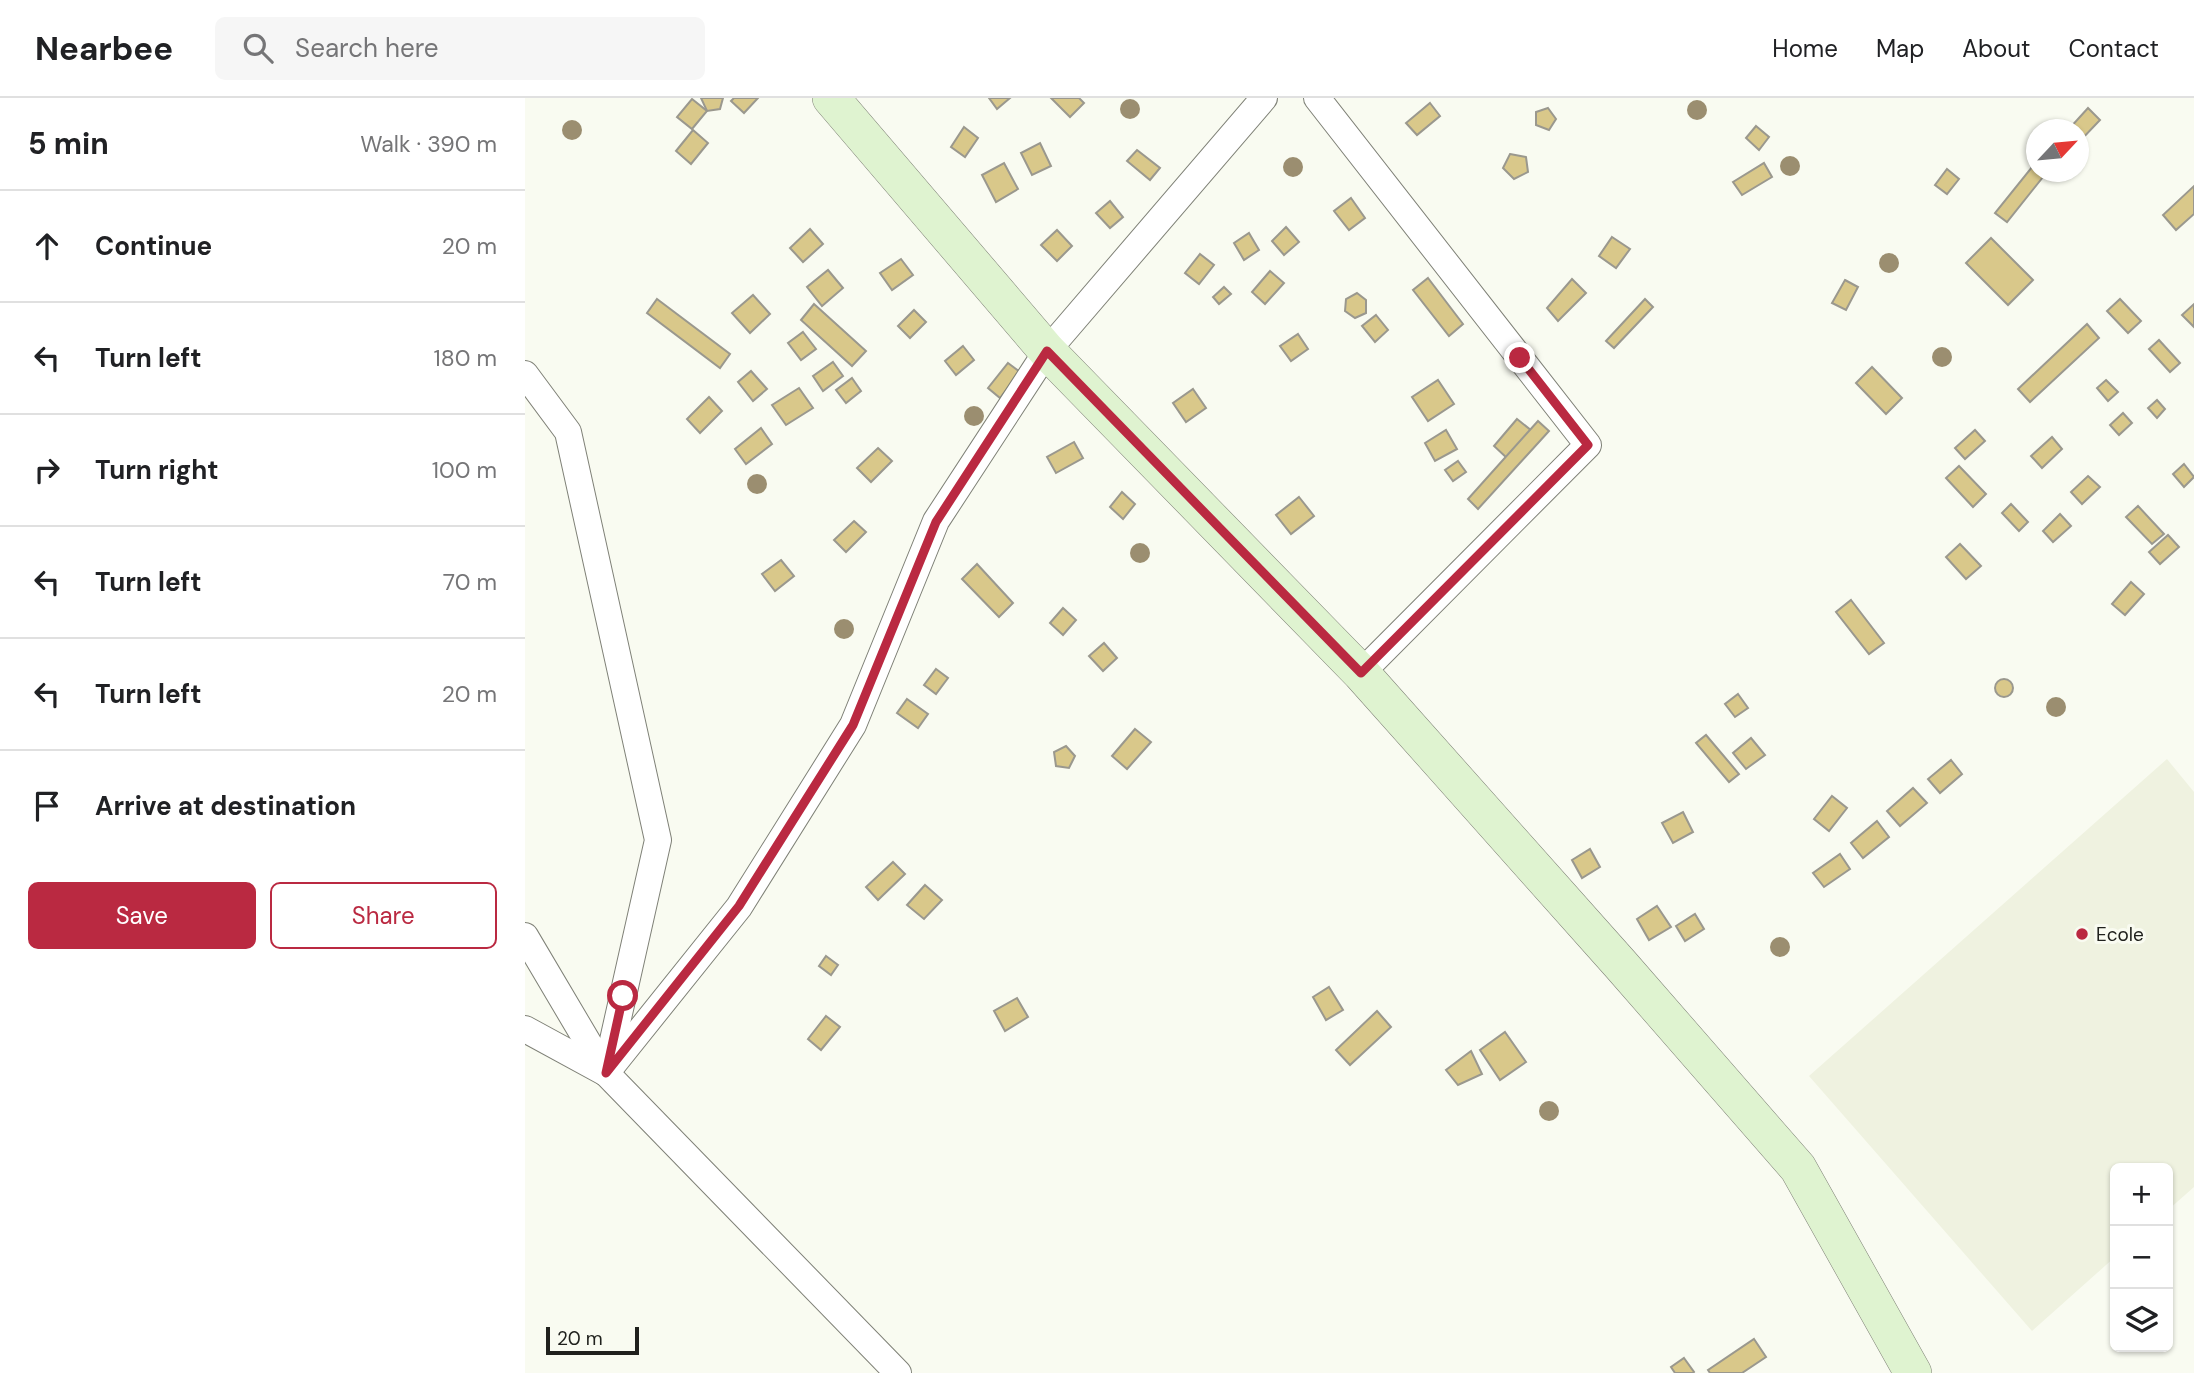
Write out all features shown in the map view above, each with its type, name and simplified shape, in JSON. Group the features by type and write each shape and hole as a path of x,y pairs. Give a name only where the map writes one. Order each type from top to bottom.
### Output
{"main road":[{"path":"831,98 1047,351 1361,673 1798,1168 1913,1373"}],"street":[{"path":"606,1073 739,906 853,725 936,522 1047,351 1264,98"},
{"path":"1317,98 1588,445 1361,673"},
{"path":"525,374 568,432 658,840 606,1073"},
{"path":"525,936 606,1073 898,1373"},
{"path":"525,1029 606,1073"}],"shaded area":[{"name":"Ecole","path":"2167,759 2194,792 2194,1187 2173,1206 2173,1163 2110,1163 2110,1261 2032,1331 1809,1076"}],"building":[{"path":"701,98 723,98 720,109 707,111"},
{"path":"734,98 758,98 744,113 731,101"},
{"path":"989,98 1010,98 997,109"},
{"path":"1051,98 1079,98 1084,103 1070,117"},
{"path":"692,99 707,111 692,129 677,117"},
{"path":"1430,103 1440,116 1417,135 1406,123"},
{"path":"1548,108 1556,119 1549,130 1536,125 1536,112"},
{"path":"2088,108 2100,120 2089,132 2089,119 2078,119"},
{"path":"1756,126 1769,137 1759,150 1746,138"},
{"path":"964,127 978,138 965,157 951,147"},
{"path":"693,130 708,143 691,164 676,151"},
{"path":"1040,143 1051,166 1032,175 1021,153"},
{"path":"1137,150 1160,168 1150,180 1127,161"},
{"path":"1510,154 1526,157 1528,172 1514,179 1503,168"},
{"path":"1004,163 1018,189 996,202 982,175"},
{"path":"1764,163 1772,177 1742,195 1733,182"},
{"path":"1947,169 1959,179 1947,194 1935,185"},
{"path":"2026,175 2026,182 2039,182 2007,222 1995,213"},
{"path":"2194,186 2194,214 2176,230 2163,215"},
{"path":"1351,198 1365,218 1349,230 1334,211"},
{"path":"1110,201 1123,217 1110,228 1096,213"},
{"path":"1286,227 1299,242 1284,255 1272,241"},
{"path":"810,229 823,244 803,262 790,248"},
{"path":"1057,230 1072,246 1057,261 1041,245"},
{"path":"1249,233 1259,250 1244,260 1234,243"},
{"path":"1612,237 1630,249 1616,268 1599,256"},
{"path":"1991,238 2033,280 2008,305 1966,263"},
{"path":"1200,254 1214,265 1199,284 1185,273"},
{"path":"901,259 913,275 892,290 880,273"},
{"path":"828,270 843,288 822,306 807,287"},
{"path":"1270,271 1284,283 1265,304 1252,292"},
{"path":"1428,278 1463,324 1449,336 1413,290"},
{"path":"1572,279 1586,293 1558,321 1547,308"},
{"path":"1845,280 1858,287 1846,310 1832,303"},
{"path":"1224,287 1231,294 1219,304 1213,297"},
{"path":"1357,293 1366,300 1366,313 1355,318 1345,311 1346,299"},
{"path":"753,295 770,314 750,333 732,313"},
{"path":"657,299 730,354 720,368 647,313"},
{"path":"1645,299 1653,307 1614,348 1606,341"},
{"path":"2120,299 2141,321 2128,333 2107,311"},
{"path":"814,304 866,351 852,366 801,320"},
{"path":"2194,304 2194,327 2182,315"},
{"path":"914,310 926,322 910,338 898,326"},
{"path":"1376,315 1388,330 1375,342 1362,326"},
{"path":"2087,324 2099,338 2030,402 2018,389"},
{"path":"803,332 816,349 801,360 788,343"},
{"path":"1298,334 1308,349 1291,361 1280,346"},
{"path":"2159,340 2180,363 2170,372 2149,349"},
{"path":"963,346 974,360 956,375 945,361"},
{"path":"833,362 843,376 823,391 813,376"},
{"path":"1008,363 1020,372 1000,398 988,388"},
{"path":"1872,367 1902,398 1886,414 1856,383"},
{"path":"751,371 767,389 753,401 738,382"},
{"path":"852,378 861,391 846,403 836,390"},
{"path":"1438,380 1454,404 1428,421 1412,397"},
{"path":"2106,380 2118,392 2108,401 2097,388"},
{"path":"799,388 813,408 786,425 772,405"},
{"path":"1193,389 1206,408 1186,422 1173,403"},
{"path":"709,397 722,411 700,433 687,419"},
{"path":"2157,400 2165,409 2157,418 2148,408"},
{"path":"2123,413 2132,423 2119,435 2110,425"},
{"path":"1517,419 1532,431 1508,459 1494,446"},
{"path":"1538,421 1549,431 1478,509 1468,499"},
{"path":"761,428 772,444 746,464 735,449"},
{"path":"1446,430 1457,449 1435,461 1425,443"},
{"path":"1975,430 1985,441 1965,459 1955,448"},
{"path":"2052,437 2062,449 2042,468 2031,456"},
{"path":"1074,442 1083,458 1056,473 1047,457"},
{"path":"878,448 892,461 871,482 857,468"},
{"path":"1458,461 1466,472 1453,481 1445,470"},
{"path":"2184,464 2194,477 2184,487 2173,474"},
{"path":"1959,466 1986,494 1973,507 1946,478"},
{"path":"2088,476 2100,487 2082,504 2071,492"},
{"path":"1122,492 1135,504 1123,519 1110,507"},
{"path":"1299,497 1314,516 1291,534 1276,515"},
{"path":"2011,504 2028,522 2019,531 2002,513"},
{"path":"2138,506 2164,534 2152,544 2126,517"},
{"path":"2060,514 2071,526 2053,542 2043,531"},
{"path":"854,521 866,532 846,552 834,540"},
{"path":"2168,535 2179,547 2160,564 2149,552"},
{"path":"1960,544 1981,566 1966,579 1946,557"},
{"path":"781,560 794,576 775,591 762,574"},
{"path":"977,564 1013,603 999,617 962,579"},
{"path":"2131,582 2144,594 2125,615 2112,604"},
{"path":"1851,600 1884,643 1869,654 1836,612"},
{"path":"1063,608 1076,620 1063,635 1050,623"},
{"path":"1104,643 1117,658 1103,671 1089,656"},
{"path":"936,669 948,678 936,694 924,685"},
{"path":"2004,679 2010,682 2013,688 2010,694 2004,697 1998,694 1995,688 1998,682"},
{"path":"1738,694 1748,708 1735,717 1725,704"},
{"path":"907,699 928,714 918,728 897,713"},
{"path":"1135,729 1151,742 1127,769 1112,756"},
{"path":"1706,735 1739,774 1729,782 1696,743"},
{"path":"1751,738 1765,755 1746,769 1733,753"},
{"path":"1066,746 1075,756 1069,768 1056,766 1054,752"},
{"path":"1951,760 1962,774 1940,793 1928,779"},
{"path":"1913,788 1927,803 1900,826 1887,811"},
{"path":"1832,796 1847,808 1829,831 1814,819"},
{"path":"1683,812 1693,832 1673,843 1662,823"},
{"path":"1877,821 1889,837 1863,858 1851,843"},
{"path":"1590,849 1600,867 1582,878 1572,860"},
{"path":"1840,854 1850,869 1824,887 1813,873"},
{"path":"893,862 905,874 878,900 866,887"},
{"path":"925,885 942,900 924,919 907,905"},
{"path":"1657,906 1671,927 1649,940 1637,919"},
{"path":"1695,914 1704,929 1685,941 1676,926"},
{"path":"826,956 838,965 831,975 819,966"},
{"path":"1329,987 1343,1010 1326,1020 1313,997"},
{"path":"1017,998 1028,1017 1005,1031 994,1011"},
{"path":"1377,1011 1391,1027 1350,1065 1336,1050"},
{"path":"826,1016 840,1027 821,1050 808,1039"},
{"path":"1505,1032 1526,1062 1500,1080 1480,1050"},
{"path":"1471,1051 1482,1074 1458,1085 1446,1070"},
{"path":"1754,1339 1766,1357 1742,1373 1710,1373 1708,1370"},
{"path":"1684,1358 1694,1372 1675,1373 1671,1367"}],"place":[{"name":"Ecole","path":"2082,934"}],"route":[{"path":"623,996 606,1073 739,906 853,725 936,522 1047,351 1361,673 1588,445 1520,358"}]}
